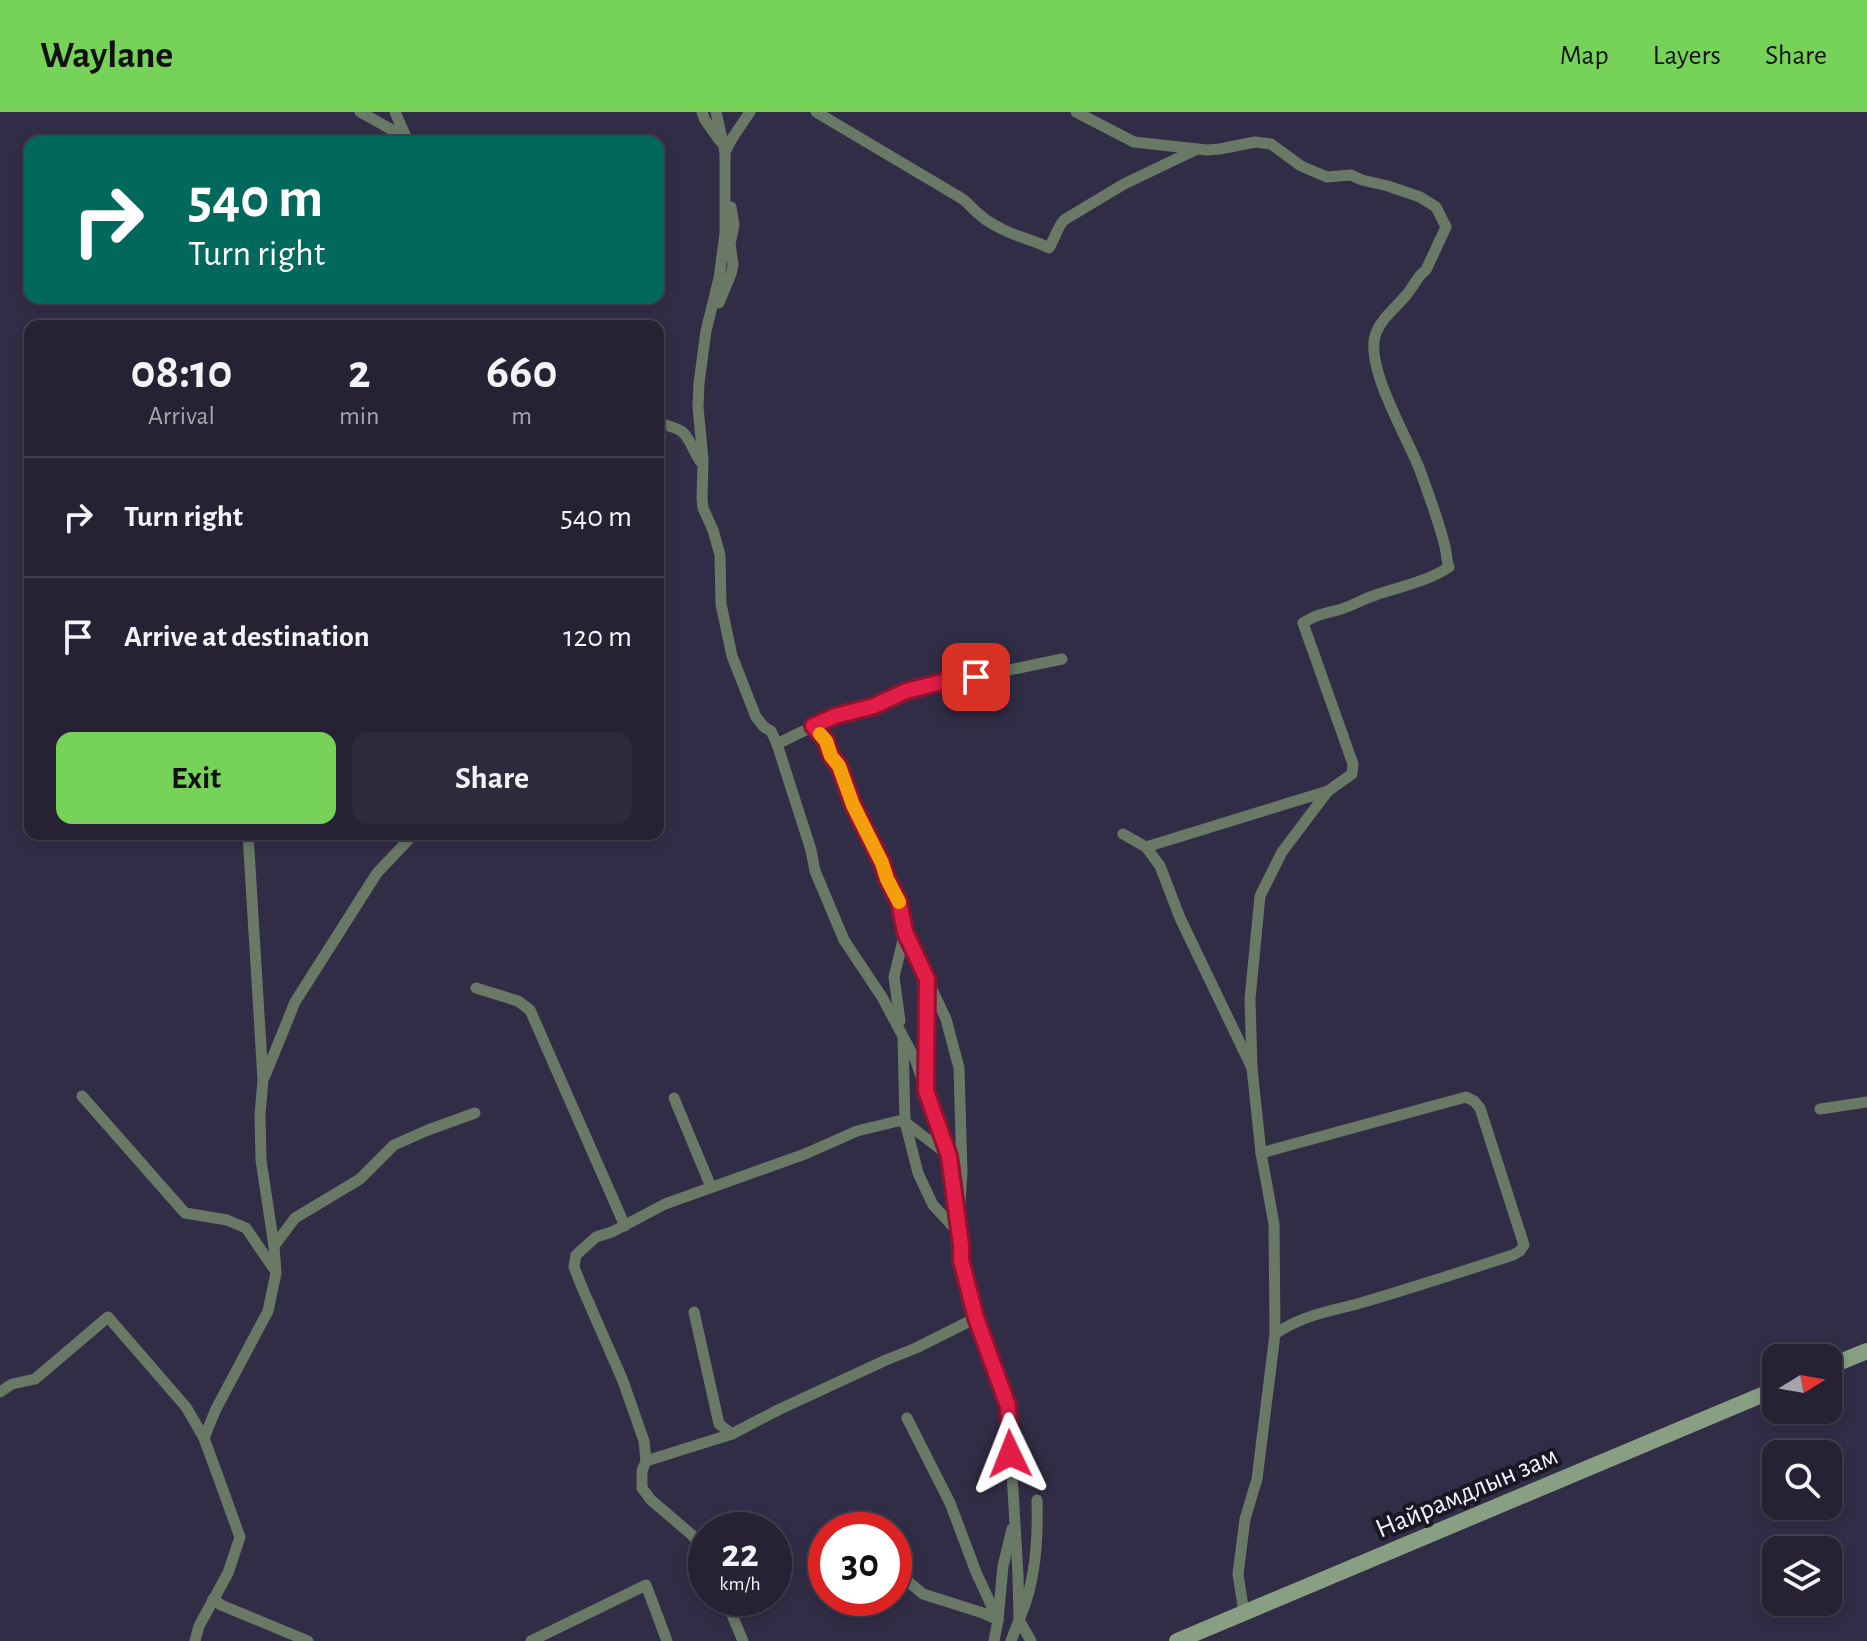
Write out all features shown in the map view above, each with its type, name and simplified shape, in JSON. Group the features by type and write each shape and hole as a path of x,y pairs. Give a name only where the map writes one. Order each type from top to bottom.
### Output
{"main road":[{"path":"1842,1361 1867,1351"},
{"name":"Найрамдлын зам","path":"1177,1641 1762,1395"}],"street":[{"path":"360,112 403,136"},
{"path":"395,112 408,136"},
{"path":"702,112 724,148"},
{"path":"716,112 724,148 725,234 719,278 702,352 698,407 703,508 718,547 721,604 730,646 756,717 771,731 777,744 815,871 844,940 882,997 915,1059 949,1156 961,1260 976,1318 1008,1406 1019,1620 1031,1641"},
{"path":"724,148 750,112"},
{"path":"816,112 961,198 998,228 1049,248 1057,227 1064,220 1124,184 1195,149"},
{"path":"1076,112 1134,142 1195,149 1220,149 1265,142 1276,146 1301,166 1327,177 1351,175 1426,200 1436,207 1446,227 1426,270 1389,312 1376,334 1374,349 1381,383 1420,471 1445,545 1449,567 1418,582 1319,614 1303,623 1353,764 1352,774 1328,791 1282,852 1260,896 1250,999 1252,1068 1261,1153 1274,1224 1275,1334 1257,1479 1245,1519 1238,1574 1244,1613"},
{"path":"664,425 683,431 703,465"},
{"path":"777,744 835,716 874,706 906,691 962,677 976,677 1062,659"},
{"path":"813,726 826,741 831,756 839,766 853,805 899,902 905,932 946,1019 959,1068 962,1198 956,1215"},
{"path":"1146,847 1328,791"},
{"path":"1123,834 1146,847 1160,866 1180,918 1252,1068"},
{"path":"204,1438 268,1311 276,1273 261,1160 263,1080 248,840"},
{"path":"263,1080 295,1002 377,873 408,840"},
{"path":"905,932 894,977 902,1034 905,1122 918,1173 933,1205 959,1234"},
{"path":"926,1091 927,979"},
{"path":"476,988 518,1001 530,1010 625,1226"},
{"path":"82,1096 185,1213 227,1220 246,1228 276,1273"},
{"path":"1261,1153 1466,1097 1480,1108 1524,1245 1513,1255 1441,1279 1306,1316 1275,1334"},
{"path":"674,1098 711,1187"},
{"path":"1820,1109 1867,1102"},
{"path":"274,1246 295,1218 360,1179 394,1145 475,1113"},
{"path":"688,1532 651,1500 642,1488 642,1471 646,1461 644,1441 623,1381 574,1267 576,1255 596,1237 625,1226 665,1204 805,1154 857,1131 905,1122 949,1156"},
{"path":"694,1312 719,1424 732,1434"},
{"path":"0,1392 12,1384 35,1379 108,1317 186,1407 204,1438 240,1537 228,1573 199,1626 195,1641"},
{"path":"646,1461 732,1434 976,1318"},
{"path":"907,1418 950,1503 998,1620"},
{"path":"1011,1641 1027,1603 1034,1568 1038,1532 1037,1500"},
{"path":"994,1641 1003,1566 1013,1520"},
{"path":"531,1641 646,1585 667,1641"},
{"path":"912,1585 923,1594 998,1620"},
{"path":"213,1599 308,1641"},
{"path":"733,1616 743,1641"}],"slow traffic":[{"path":"820,734 839,766 853,805 899,902"}],"route":[{"path":"976,677 962,677 906,691 874,706 835,716 813,726 826,741 831,756 839,766 853,805 899,902 905,932 927,979 926,1091 949,1156 961,1260 976,1318 1008,1406 1010,1454"}]}
